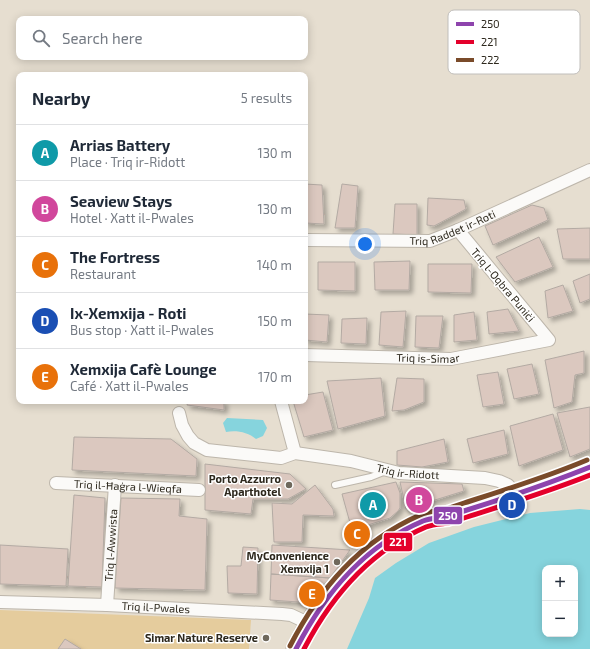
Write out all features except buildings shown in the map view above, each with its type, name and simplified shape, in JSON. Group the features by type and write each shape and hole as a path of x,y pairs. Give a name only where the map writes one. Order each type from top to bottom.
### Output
{"main road":[{"path":"296,649 320,608 344,576 366,554 383,542 425,520 449,515 517,495 590,467"}],"street":[{"name":"Triq Raddet ir-Roti","path":"308,240 430,241 458,230 590,170"},
{"name":"Triq l-Oqbra Puniċi","path":"458,230 549,340"},
{"name":"Triq is-Simar","path":"308,355 452,358 549,340"},
{"path":"283,404 296,453"},
{"name":"Triq ir-Ridott","path":"178,413 182,425 194,444 207,450 281,458 296,453 351,461 386,471 399,473 485,478 500,481 508,485 517,495"},
{"name":"Triq il-Ħaġra l-Wieqfa","path":"56,483 199,490"},
{"name":"Triq l-Awwista","path":"107,605 115,485"},
{"name":"Triq il-Pwales","path":"0,602 107,605 282,614 291,615 310,624"}],"lane":[{"path":"335,485 371,477 386,471"}],"shaded area":[{"path":"0,610 251,620 249,649 0,649"}],"water":[{"path":"227,418 263,420 267,428 263,436 256,439 242,432 226,432 223,423"},
{"path":"580,509 590,510 590,649 347,649 369,598 375,578 429,543 474,527 530,513"}],"transit line":[{"name":"222","path":"290,646 314,605 343,569 360,553 398,526 423,514 446,509 510,488 587,460"},
{"name":"250","path":"296,649 307,628 333,590 348,573 382,544 402,531 423,521 452,515 545,484 590,467"},
{"name":"221","path":"304,649 327,611 354,578 370,562 406,537 429,526 449,523 544,492 590,475"}],"place":[{"name":"Porto Azzurro Aparthotel","path":"289,485"},
{"name":"Seaview Stays","path":"419,500"},
{"name":"Arrias Battery","path":"373,505"},
{"name":"Ix-Xemxija - Roti","path":"512,505"},
{"name":"The Fortress","path":"357,534"},
{"name":"MyConvenience Xemxija 1","path":"337,562"},
{"name":"Xemxija Cafè Lounge","path":"312,594"},
{"name":"Simar Nature Reserve","path":"266,638"}]}
